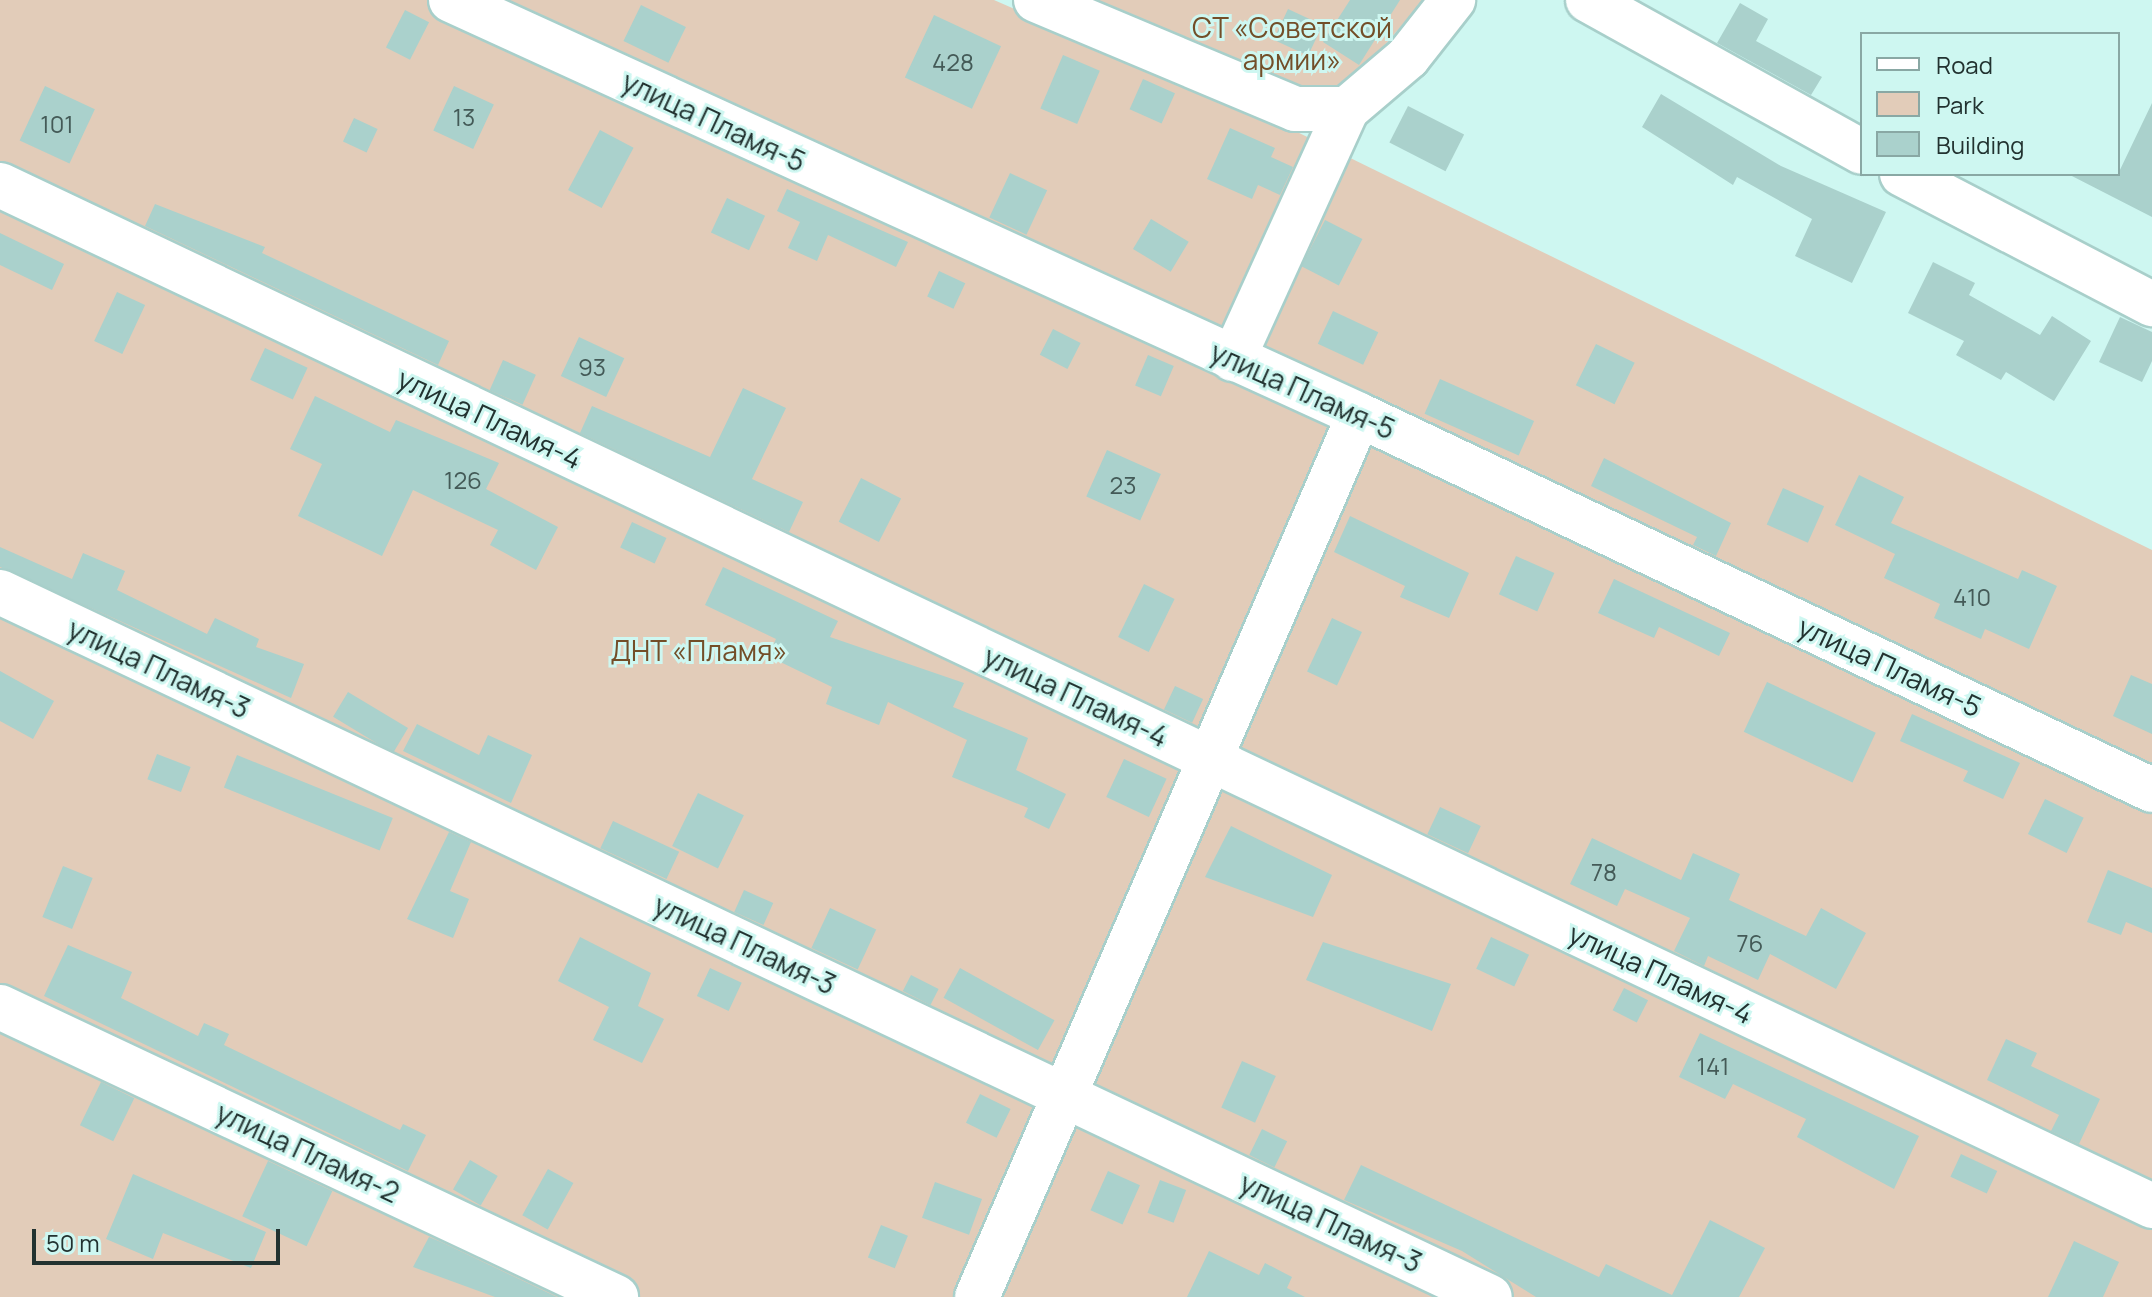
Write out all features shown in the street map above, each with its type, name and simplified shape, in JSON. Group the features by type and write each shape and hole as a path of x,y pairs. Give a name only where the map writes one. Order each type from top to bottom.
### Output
{"street":[{"name":"улица Пламя-5","path":"451,0 1359,415 2152,790"},
{"path":"1036,0 1295,109 1347,109"},
{"path":"1233,359 1347,109 1408,57 1453,0"},
{"path":"1588,0 1860,151"},
{"path":"1906,176 2152,304"},
{"name":"улица Пламя-4","path":"0,185 2152,1206"},
{"path":"977,1297 1206,758 1359,415"},
{"name":"улица Пламя-3","path":"0,592 1490,1297"},
{"name":"улица Пламя-2","path":"0,1007 616,1297"}],"green space":[{"name":"ДНТ «Пламя»","path":"0,0 994,0 1291,129 2152,550 2152,1297 0,1297"},
{"name":"СТ «Советской армии»","path":"1089,0 1424,0 1350,85 1289,89"}],"building":[{"path":"1350,0 1400,0 1359,65 1323,42"},
{"path":"1740,3 1768,19 1756,41 1822,77 1811,95 1717,43"},
{"path":"641,5 686,27 668,63 623,41"},
{"path":"1288,9 1322,25 1308,56 1274,40"},
{"path":"405,10 429,22 410,60 386,47"},
{"path":"934,15 1001,46 972,109 905,78"},
{"path":"1063,55 1100,71 1077,124 1040,108"},
{"path":"1143,79 1175,93 1162,123 1130,109"},
{"path":"45,86 95,109 69,164 20,140"},
{"path":"454,86 494,105 473,149 433,130"},
{"path":"1661,94 1781,166 1886,212 1852,283 1795,256 1812,219 1737,177 1733,185 1642,127"},
{"path":"2152,103 2152,217 2072,176 2120,176 2120,170"},
{"path":"1408,106 1464,135 1446,171 1389,143"},
{"path":"354,118 378,129 367,153 343,142"},
{"path":"1230,128 1275,148 1271,157 1293,167 1280,195 1258,185 1252,199 1207,179"},
{"path":"600,130 634,148 602,208 568,190"},
{"path":"1010,173 1047,190 1026,235 989,217"},
{"path":"787,189 908,242 896,267 828,235 817,261 788,248 800,222 777,211"},
{"path":"727,198 765,216 749,250 711,232"},
{"path":"155,204 265,247 262,253 449,341 438,365 145,226"},
{"path":"1151,219 1189,242 1171,272 1133,249"},
{"path":"1325,220 1362,239 1339,285 1301,266"},
{"path":"0,233 64,264 52,290 0,265"},
{"path":"1933,262 1975,283 1969,295 2040,335 2052,316 2091,341 2054,401 2006,372 2001,380 1956,355 1964,341 1908,313"},
{"path":"939,271 965,283 953,309 927,296"},
{"path":"117,292 145,305 122,354 94,341"},
{"path":"1333,311 1378,332 1363,365 1318,344"},
{"path":"2120,317 2152,332 2152,361 2142,382 2099,362"},
{"path":"1053,329 1081,343 1067,369 1040,355"},
{"path":"579,337 624,358 606,397 561,376"},
{"path":"1596,344 1635,363 1614,404 1576,385"},
{"path":"265,348 308,368 293,400 250,380"},
{"path":"1148,355 1174,366 1161,396 1135,385"},
{"path":"503,360 536,375 522,405 490,390"},
{"path":"1440,379 1534,421 1519,456 1425,414"},
{"path":"743,388 786,408 752,479 803,502 789,532 580,433 592,406 710,457"},
{"path":"315,396 390,432 396,420 499,463 486,489 558,527 536,570 490,545 498,530 413,490 382,556 298,516 322,464 290,449"},
{"path":"1107,450 1161,474 1140,521 1086,497"},
{"path":"1604,458 1731,523 1716,556 1693,545 1697,537 1591,486"},
{"path":"1859,475 1904,497 1891,523 2018,579 2022,570 2057,586 2029,649 1985,629 1981,639 1934,618 1940,604 1884,578 1895,554 1835,525"},
{"path":"861,478 901,498 879,542 839,522"},
{"path":"1783,488 1824,506 1808,543 1767,525"},
{"path":"1350,516 1469,573 1449,618 1400,597 1405,586 1334,552"},
{"path":"632,522 666,538 655,563 620,547"},
{"path":"0,547 72,579 83,553 125,571 117,590 207,634 215,618 259,639 256,647 304,664 291,698 0,567"},
{"path":"1516,556 1554,573 1537,611 1499,594"},
{"path":"723,567 838,621 830,637 964,683 953,707 1028,738 1016,770 1066,794 1049,829 1024,817 1028,808 952,777 967,740 888,702 879,725 826,704 832,687 768,656 776,639 705,605"},
{"path":"1614,579 1730,633 1719,656 1659,627 1654,638 1598,613"},
{"path":"1144,584 1175,599 1149,652 1118,637"},
{"path":"1332,618 1362,632 1337,685 1307,671"},
{"path":"0,671 54,701 33,739 0,721"},
{"path":"2131,675 2152,684 2152,734 2113,716"},
{"path":"1767,682 1876,733 1853,783 1744,732"},
{"path":"1175,686 1203,699 1192,723 1164,710"},
{"path":"348,692 408,728 393,753 333,717"},
{"path":"1912,714 2020,763 2003,799 1963,781 1968,771 1900,741"},
{"path":"417,724 479,755 488,735 532,755 511,803 403,751"},
{"path":"157,754 191,767 181,792 147,779"},
{"path":"237,755 393,818 380,850 224,787"},
{"path":"1124,759 1167,779 1149,817 1106,797"},
{"path":"698,793 744,815 718,868 672,846"},
{"path":"2045,799 2084,818 2067,853 2028,834"},
{"path":"1440,807 1481,826 1468,853 1427,834"},
{"path":"613,821 679,852 666,879 600,848"},
{"path":"1231,826 1332,875 1313,917 1205,877"},
{"path":"449,832 471,842 450,891 469,899 453,938 407,919"},
{"path":"1592,838 1681,880 1693,853 1740,874 1729,900 1806,936 1821,908 1866,933 1836,989 1770,954 1758,980 1708,956 1704,966 1674,951 1690,918 1625,889 1617,906 1570,884"},
{"path":"63,866 93,878 72,929 42,917"},
{"path":"2108,870 2152,888 2152,933 2126,922 2121,935 2087,922"},
{"path":"744,890 773,903 763,925 734,912"},
{"path":"830,908 876,930 858,969 811,948"},
{"path":"580,937 651,973 638,1006 664,1019 642,1063 593,1040 609,1007 558,981"},
{"path":"1491,937 1529,955 1514,986 1476,969"},
{"path":"1323,942 1451,984 1432,1031 1306,980"},
{"path":"68,945 132,972 121,998 198,1036 204,1023 229,1034 224,1045 400,1130 403,1124 426,1135 408,1171 44,996"},
{"path":"710,968 742,983 729,1011 697,996"},
{"path":"960,968 1054,1020 1038,1050 944,998"},
{"path":"911,975 939,989 930,1005 903,991"},
{"path":"1624,988 1648,1000 1637,1023 1613,1010"},
{"path":"1700,1033 1919,1136 1894,1189 1797,1137 1806,1119 1733,1084 1725,1099 1679,1077"},
{"path":"2006,1039 2037,1053 2031,1066 2100,1099 2079,1144 2051,1131 2059,1115 1987,1080"},
{"path":"1242,1061 1276,1076 1255,1123 1221,1108"},
{"path":"101,1082 134,1098 113,1141 80,1125"},
{"path":"980,1094 1011,1109 997,1138 966,1123"},
{"path":"1262,1129 1287,1141 1274,1167 1249,1155"},
{"path":"1961,1154 1997,1171 1987,1194 1950,1177"},
{"path":"470,1160 498,1176 481,1205 453,1189"},
{"path":"268,1161 332,1191 307,1246 242,1216"},
{"path":"1361,1165 1599,1277 1606,1264 1672,1295 1710,1220 1765,1248 1739,1297 1536,1297 1462,1251 1344,1200"},
{"path":"548,1169 573,1183 548,1229 522,1215"},
{"path":"1108,1171 1140,1185 1122,1225 1091,1210"},
{"path":"133,1174 266,1232 251,1268 163,1233 153,1259 106,1239"},
{"path":"1160,1180 1186,1190 1174,1223 1147,1213"},
{"path":"935,1182 982,1199 969,1235 922,1218"},
{"path":"881,1225 908,1236 895,1268 868,1257"},
{"path":"429,1237 557,1297 495,1297 413,1267"},
{"path":"2074,1241 2119,1262 2103,1297 2048,1297"},
{"path":"1209,1251 1259,1275 1265,1263 1292,1277 1287,1288 1305,1297 1187,1297"}]}
